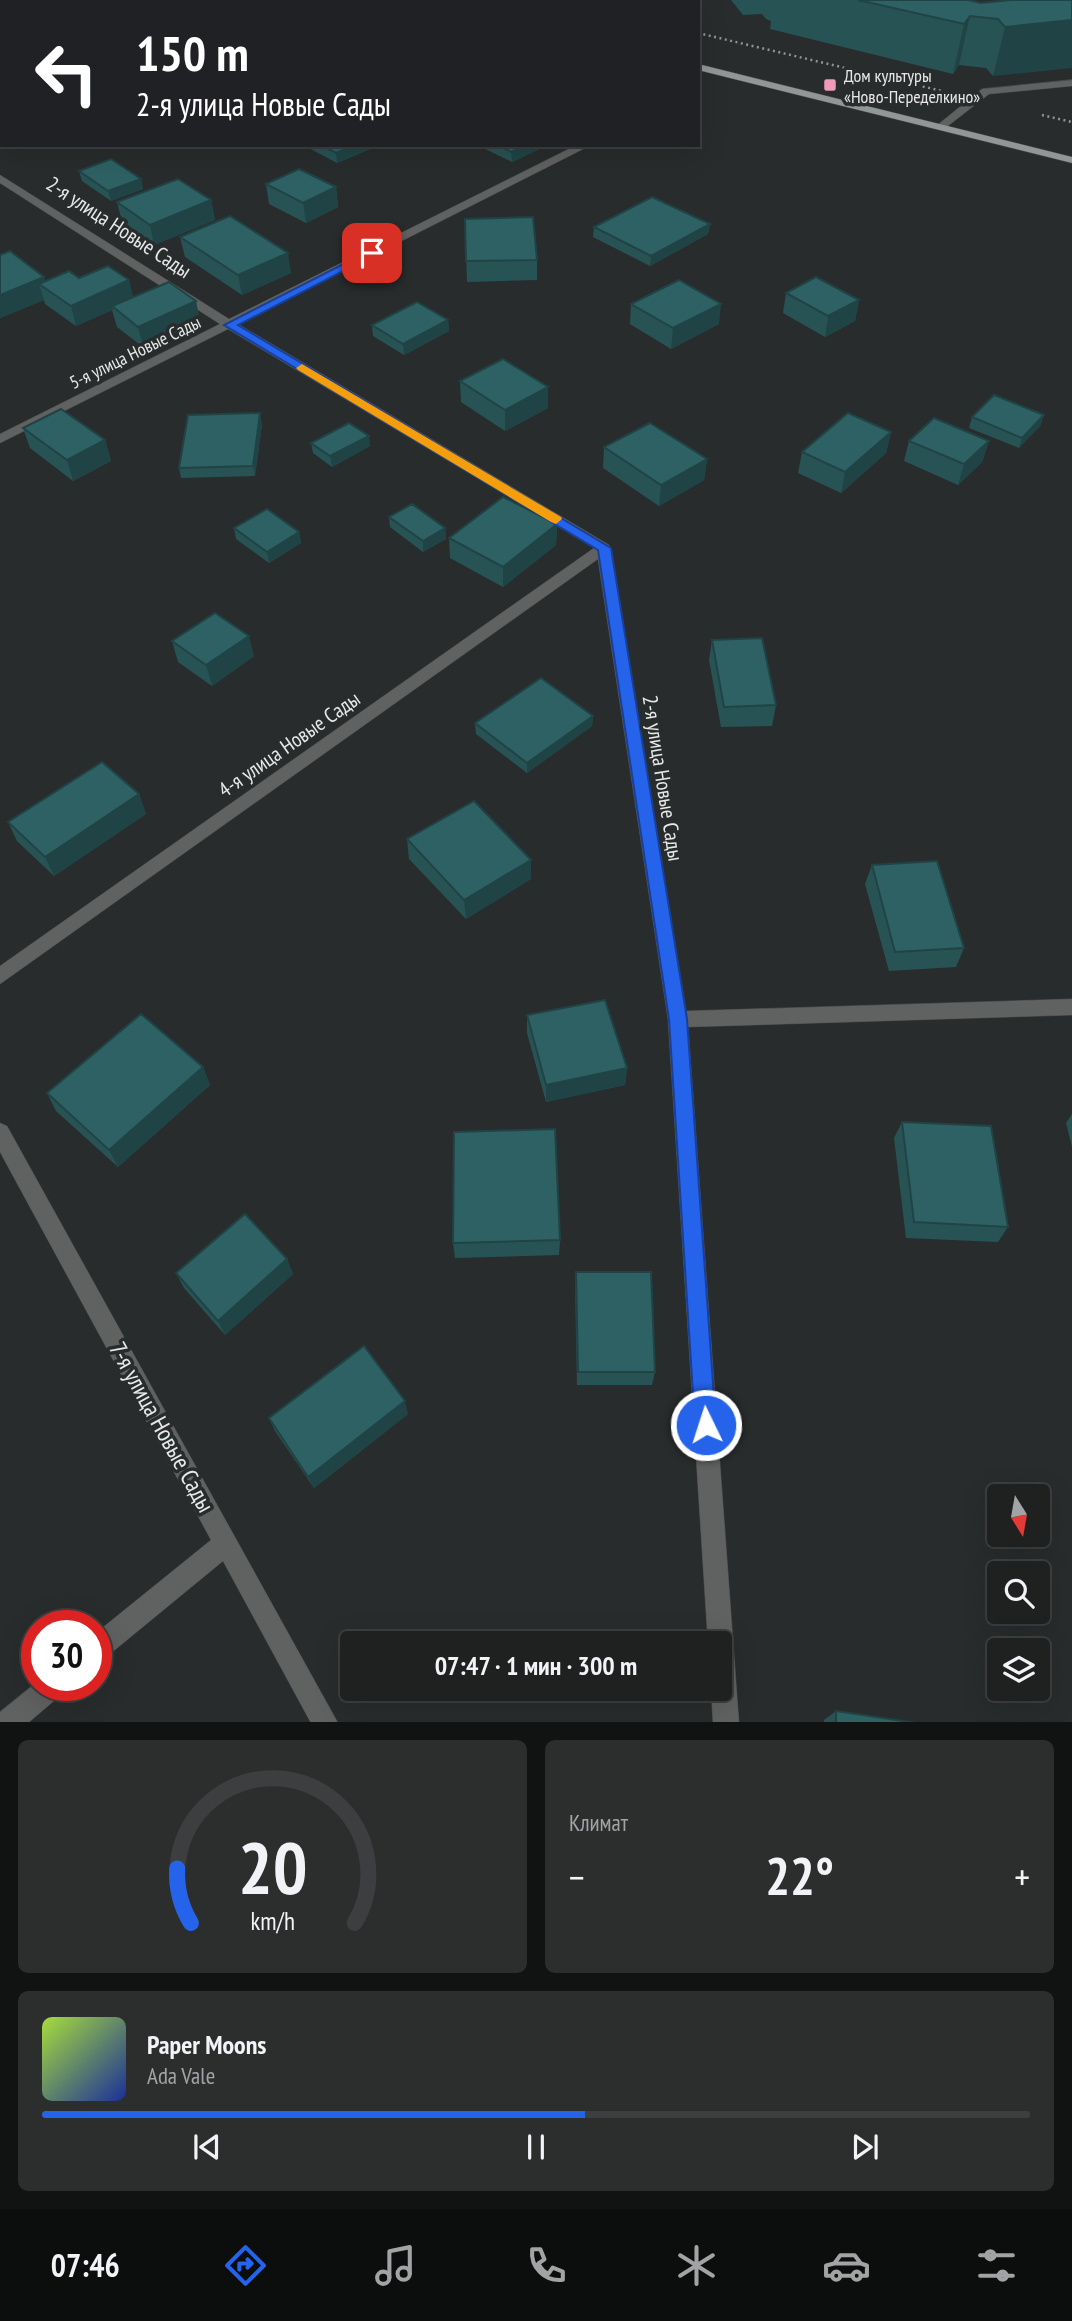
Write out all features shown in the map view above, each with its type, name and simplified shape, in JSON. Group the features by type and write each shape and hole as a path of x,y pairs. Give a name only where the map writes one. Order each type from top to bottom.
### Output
{"main road":[{"path":"700,67 1072,160"}],"street":[{"path":"940,127 986,92 1072,83"},
{"name":"5-я улица Новые Сады","path":"0,439 582,147"},
{"name":"2-я улица Новые Сады","path":"0,178 230,325 604,548 678,1019 726,1722"},
{"name":"4-я улица Новые Сады","path":"0,976 604,548"},
{"path":"678,1019 1072,1007"},
{"name":"7-я улица Новые Сады","path":"0,1132 324,1722"},
{"path":"112,1636 226,1543"},
{"path":"8,1722 33,1701"}],"path":[{"path":"700,32 976,99"},
{"path":"1036,114 1072,122"}],"building":[{"path":"858,0 968,0 981,3 1072,0 1072,20 1005,27 998,19 970,16 964,24"},
{"path":"325,147 350,147 336,153"},
{"path":"502,147 522,147 511,152"},
{"path":"111,159 141,179 108,191 79,171"},
{"path":"299,169 336,187 303,203 266,184"},
{"path":"178,179 211,200 150,225 117,202"},
{"path":"652,197 710,224 651,256 594,227"},
{"path":"230,216 288,253 238,275 180,237"},
{"path":"533,217 537,260 466,261 465,219"},
{"path":"10,251 44,277 0,295 0,255"},
{"path":"108,266 129,280 71,306 39,284 69,271 79,278"},
{"path":"816,277 859,300 828,316 786,293"},
{"path":"679,280 721,304 673,328 631,304"},
{"path":"169,282 196,301 138,327 112,306"},
{"path":"417,302 448,320 403,344 372,325"},
{"path":"503,359 548,387 505,410 460,381"},
{"path":"994,395 1044,415 1022,438 972,417"},
{"path":"61,409 105,440 67,460 23,428"},
{"path":"260,413 253,466 179,468 188,415"},
{"path":"848,413 891,432 845,472 802,452"},
{"path":"934,418 989,441 964,464 909,441"},
{"path":"349,423 369,436 330,456 311,443"},
{"path":"650,423 707,459 661,485 604,447"},
{"path":"503,497 557,524 503,567 449,538"},
{"path":"412,504 445,528 423,541 389,517"},
{"path":"267,509 299,532 267,552 234,528"},
{"path":"215,613 249,636 206,665 172,641"},
{"path":"762,638 776,705 724,707 712,640"},
{"path":"541,678 593,716 527,763 475,723"},
{"path":"102,762 139,794 45,857 8,822"},
{"path":"474,801 531,860 464,900 407,839"},
{"path":"937,861 964,948 895,952 872,865"},
{"path":"605,1000 627,1068 546,1085 527,1015"},
{"path":"141,1014 203,1067 109,1150 47,1093"},
{"path":"902,1122 991,1126 1008,1227 914,1222"},
{"path":"555,1129 560,1240 453,1243 454,1132"},
{"path":"245,1214 287,1259 218,1321 176,1273"},
{"path":"576,1272 651,1272 655,1372 578,1372"},
{"path":"364,1346 405,1401 308,1477 269,1418"},
{"path":"836,1711 909,1722 836,1722"}],"slow traffic":[{"path":"302,368 556,519"}],"place":[{"name":"Дом культуры «Ново-Переделкино»","path":"830,85"}],"route":[{"path":"372,253 230,325 604,548 678,1019 706,1425"}]}
